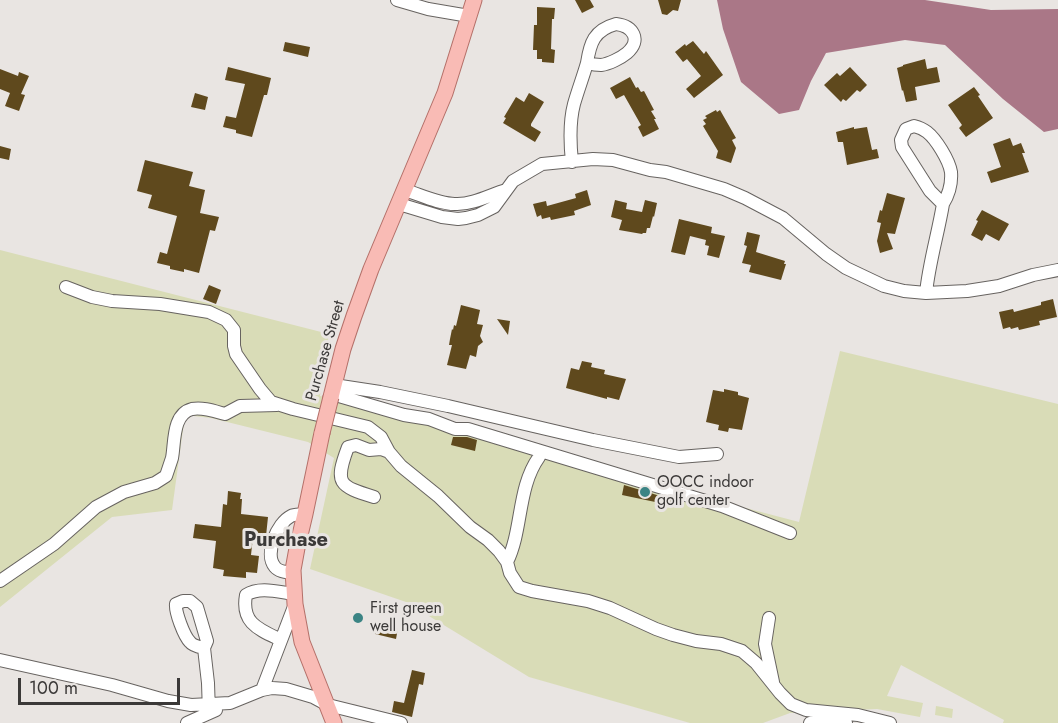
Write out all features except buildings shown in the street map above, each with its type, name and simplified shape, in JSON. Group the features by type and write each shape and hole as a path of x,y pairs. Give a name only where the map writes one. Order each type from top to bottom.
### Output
{"main road":[{"name":"Purchase Street","path":"334,723 302,642 294,599 293,573 297,548 343,349 371,269 446,93 474,0"}],"street":[{"path":"397,0 428,9 469,16"},
{"path":"572,162 570,147 574,105 587,63"},
{"path":"926,293 943,204 949,193 951,171 939,146 925,130 914,126 906,129 901,140 902,147 930,191 943,204"},
{"path":"402,197 442,217 466,218 494,207 513,181 542,164 593,159 613,160 724,189 764,207 783,218 846,268 884,286 904,291 926,293 967,291 999,286 1058,270"},
{"path":"402,197 462,204 506,190"},
{"path":"462,204 466,218"},
{"path":"66,287 92,297 209,312 226,320 234,330 236,354 271,402 293,410 368,428 381,437 389,452 401,466 499,550 519,587 588,601 673,635 721,644 742,651 756,663 791,704 806,710 858,715 890,723"},
{"path":"332,392 380,392 593,440 679,456 717,454"},
{"path":"332,392 405,415 429,418 455,429 468,429 700,499 790,533"},
{"path":"0,581 54,544 96,507 124,492 155,483 166,476 181,416 191,409 207,409 225,414 240,406 279,405"},
{"path":"374,497 354,491 344,485 340,474 343,459 348,447 356,445 369,450 381,449 389,452"},
{"path":"507,562 512,552 527,479 539,457"},
{"path":"293,573 276,568 272,560 272,546 276,532 284,521 293,515 305,514"},
{"path":"262,690 281,640 294,599 266,590 251,591 246,595 244,605 246,618 281,640"},
{"path":"769,618 765,644 774,685"},
{"path":"204,648 209,709"},
{"path":"0,660 209,709"},
{"path":"188,723 209,709 272,688 286,689 328,705 401,723"},
{"path":"810,723 827,718 846,723"}],"green space":[{"path":"0,250 329,334 320,396 799,522 840,351 1058,404 1058,723 1003,723 1004,720 901,665 887,696 923,703 920,717 877,709 790,713 763,723 690,723 529,677 406,602 310,569 334,458 308,442 211,418 185,415 172,510 112,517 0,607"},
{"path":"936,706 953,709 952,718 935,715"}],"shaded area":[{"path":"717,0 925,0 991,10 1058,9 1058,129 1044,132 1003,99 945,45 905,40 826,53 799,110 779,114 741,82 723,29"}],"place":[{"name":"OOCC indoor golf center","path":"645,492"},
{"name":"First green well house","path":"358,618"}],"district":[{"name":"Purchase","path":"286,541"}]}
